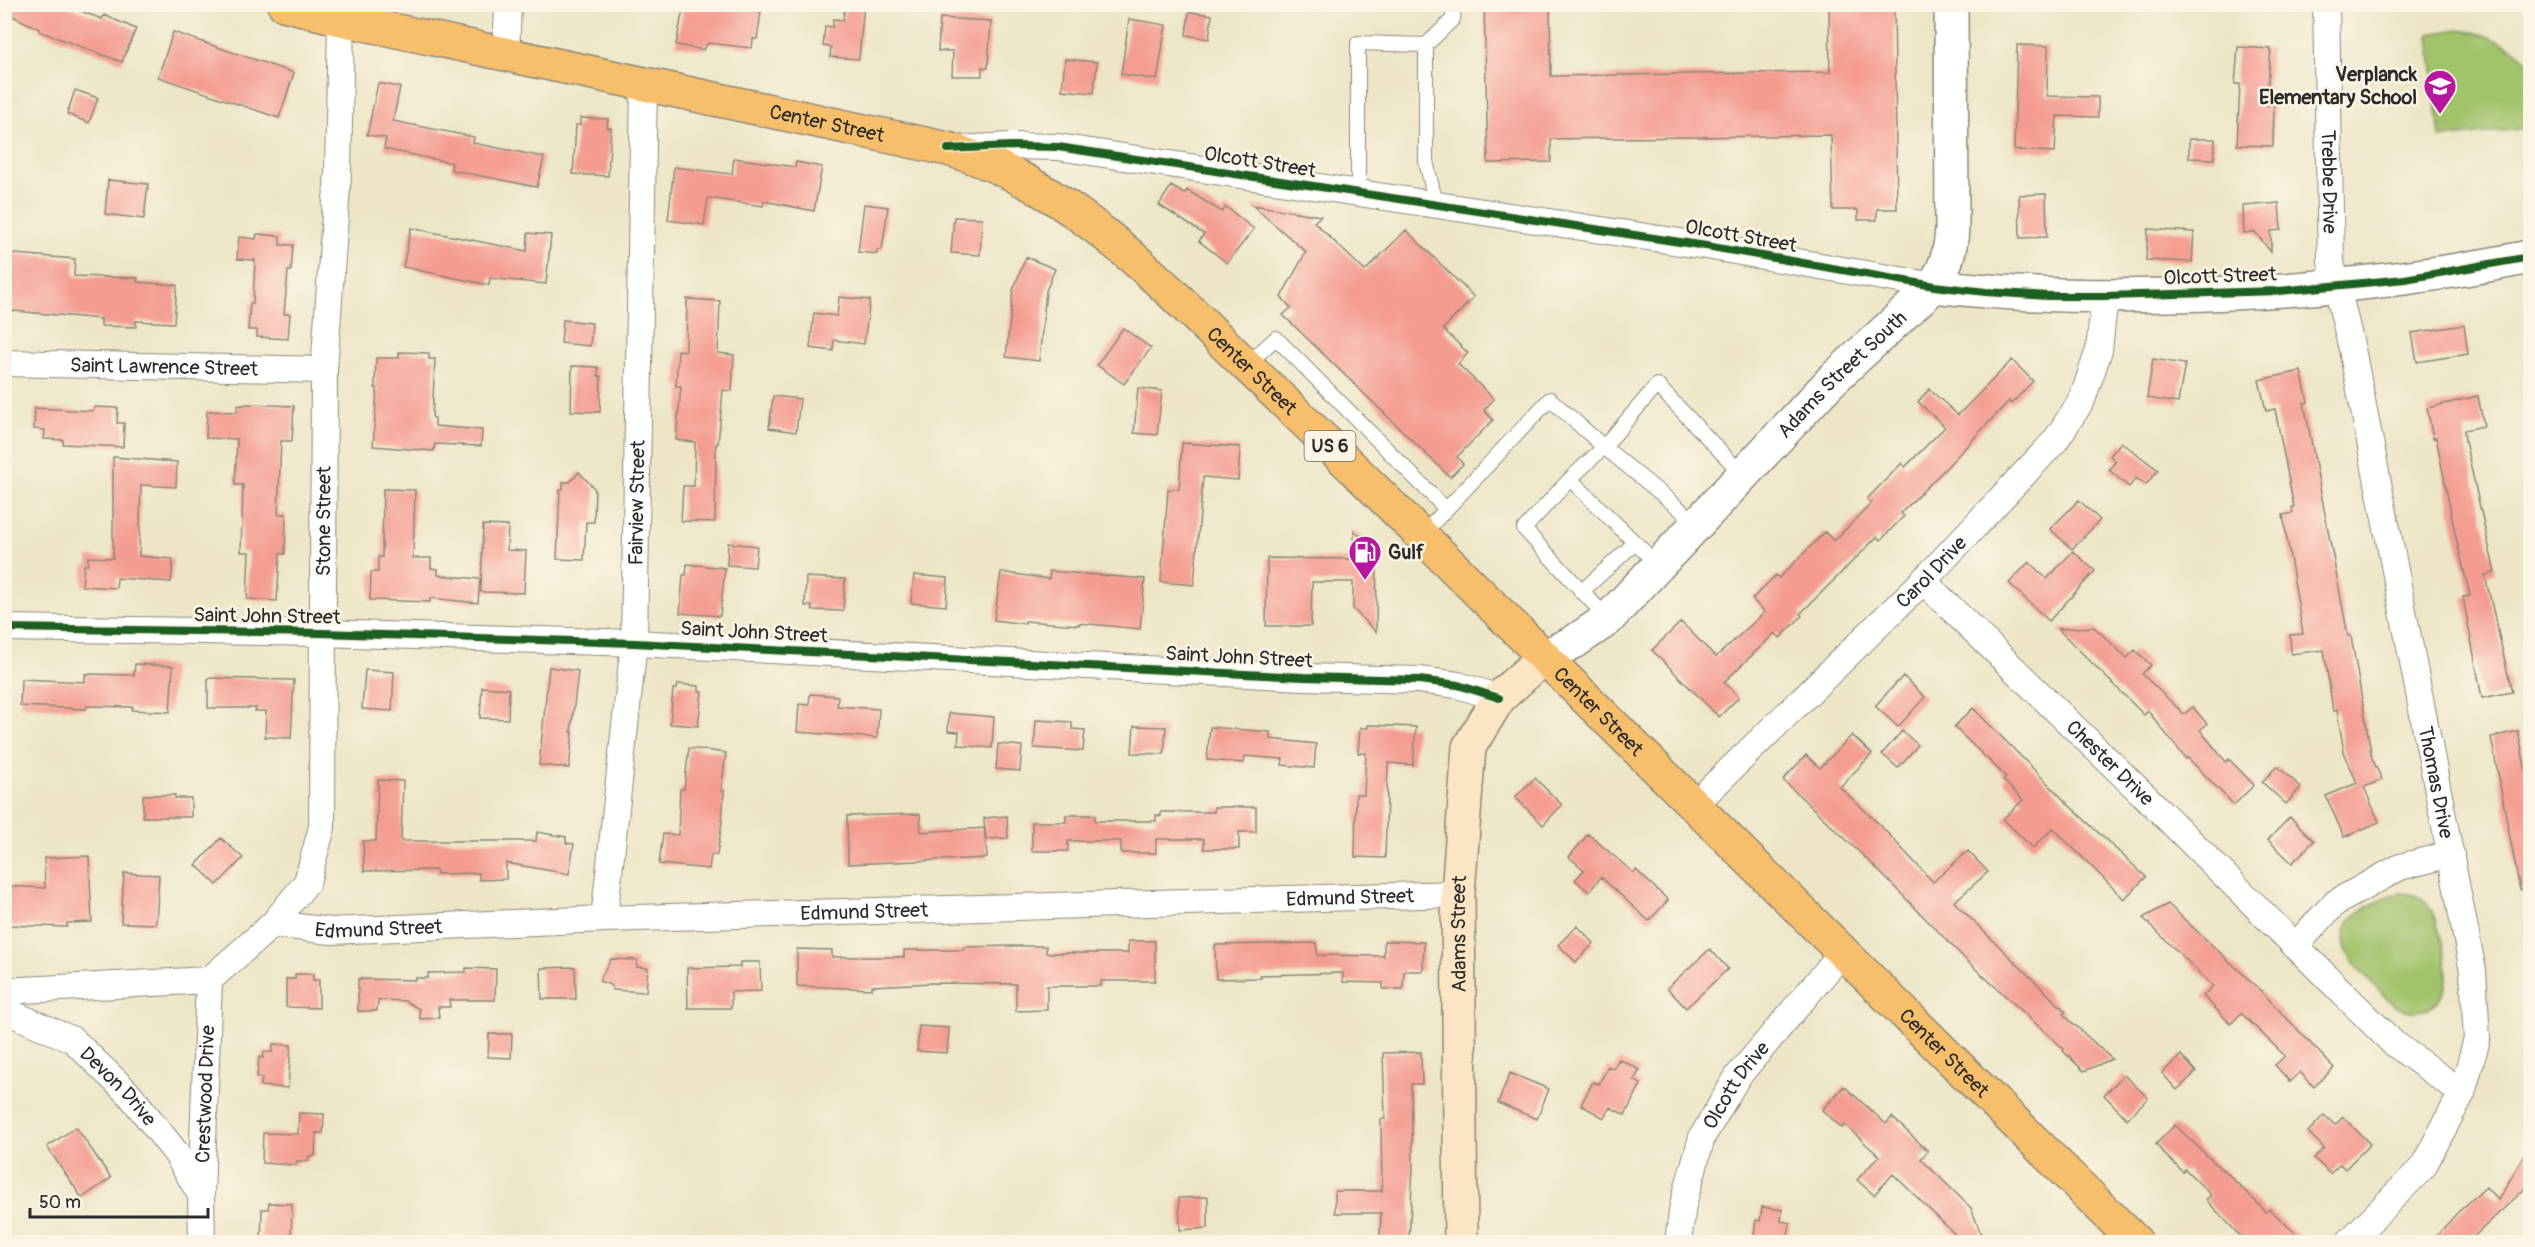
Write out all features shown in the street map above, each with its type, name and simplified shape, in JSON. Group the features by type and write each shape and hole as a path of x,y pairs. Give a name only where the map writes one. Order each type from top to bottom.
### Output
{"main road":[{"name":"Center Street","path":"284,4 341,19 948,149 980,159 1015,174 1082,218 1171,293 1422,535 1693,806 2136,1242"},
{"name":"Adams Street","path":"1461,1242 1458,894 1469,747 1498,698 1545,656"}],"street":[{"path":"506,55 508,4"},
{"name":"Adams Street South","path":"1545,656 1574,642 1608,619 1831,381 1934,286 1943,272 1951,243 1951,4"},
{"name":"Trebbe Drive","path":"2326,4 2329,240 2337,287"},
{"name":"Stone Street","path":"209,980 273,924 307,882 322,827 321,633 324,370 338,173 341,19"},
{"name":"Fairview Street","path":"604,919 634,643 644,84"},
{"name":"Olcott Street","path":"948,149 1011,146 1058,147 1706,246 1934,286 2038,296 2220,294 2337,287 2457,272 2530,257"},
{"name":"Thomas Drive","path":"2337,287 2352,349 2473,971 2477,1039 2462,1094 2423,1167 2349,1242"},
{"name":"Carol Drive","path":"1693,806 1923,581 2055,441 2082,400 2099,350 2104,296"},
{"name":"Saint Lawrence Street","path":"4,363 324,370"},
{"name":"Chester Drive","path":"1923,581 2392,1042 2462,1094"},
{"name":"Saint John Street","path":"4,628 321,633 634,643 1304,677 1419,680 1458,685 1498,698"},
{"path":"2295,946 2335,903 2400,867 2451,854"},
{"name":"Edmund Street","path":"273,924 331,931 604,919 1458,894"},
{"name":"Olcott Drive","path":"1678,1242 1683,1205 1702,1137 1738,1076 1842,953"},
{"path":"4,991 209,980"},
{"name":"Crestwood Drive","path":"202,1242 201,1196 209,980"},
{"name":"Devon Drive","path":"4,1010 73,1041 81,1048 130,1096 176,1153 201,1196"}],"lane":[{"path":"1358,193 1358,43 1426,45 1453,20 1454,4"},
{"path":"1426,45 1426,161 1436,205"},
{"path":"1246,365 1276,338 1446,509"},
{"path":"1608,619 1524,529 1570,479 1604,447 1657,385 1743,476"},
{"path":"1422,535 1550,399 1604,447 1698,524"},
{"path":"1570,479 1659,566"},
{"path":"1581,592 1635,543"}],"green space":[{"path":"2459,29 2497,40 2530,63 2530,128 2440,138 2429,34"},
{"path":"2401,893 2418,896 2428,905 2444,953 2447,978 2445,990 2436,1003 2420,1011 2402,1009 2389,1001 2351,958 2345,944 2345,932 2350,922 2359,913 2385,898"}],"building":[{"path":"4,4 62,4 102,19 104,15 136,29 122,62 39,31 40,29 4,12"},
{"path":"684,4 713,4 761,12 757,39 753,39 752,48 708,43 703,50 676,45"},
{"path":"845,4 864,4 859,59 830,57 831,47 823,46 825,26 833,27 833,19 843,20"},
{"path":"1484,4 1550,4 1551,76 1830,72 1829,4 1894,4 1897,209 1877,209 1877,220 1858,220 1858,210 1833,210 1831,135 1551,139 1551,162 1488,163"},
{"path":"1189,12 1212,15 1209,39 1186,35"},
{"path":"940,18 991,21 988,68 982,67 982,76 952,76 953,51 938,51"},
{"path":"1129,19 1166,25 1157,80 1121,74"},
{"path":"173,32 294,73 279,118 158,77"},
{"path":"2017,45 2048,46 2047,96 2098,97 2098,117 2057,116 2055,152 2014,150"},
{"path":"2238,47 2271,49 2266,105 2274,105 2273,146 2237,145 2240,84 2235,84"},
{"path":"1065,59 1097,62 1094,93 1062,90"},
{"path":"378,83 400,87 393,121 474,137 473,143 544,157 537,187 451,170 452,163 384,149 386,138 367,135"},
{"path":"75,90 98,98 89,123 67,114"},
{"path":"580,118 608,119 607,128 611,128 608,176 573,174 576,125 580,125"},
{"path":"2189,139 2215,139 2214,159 2189,158"},
{"path":"734,158 795,167 796,162 822,167 814,211 764,201 763,206 708,198 704,225 668,220 674,167 732,174"},
{"path":"108,180 148,184 144,219 105,214"},
{"path":"1171,186 1184,194 1187,190 1222,212 1226,207 1254,229 1227,263 1199,241 1204,234 1159,205"},
{"path":"2046,194 2047,237 2020,238 2019,195"},
{"path":"2279,203 2281,230 2271,231 2271,252 2255,232 2244,233 2243,206"},
{"path":"864,204 888,207 882,250 877,250 877,254 858,252"},
{"path":"1252,205 1321,216 1314,222 1365,271 1406,230 1474,297 1443,329 1468,353 1458,364 1494,399 1484,410 1493,420 1457,457 1463,464 1450,477 1283,315 1291,308 1281,297 1306,252"},
{"path":"954,217 982,218 980,255 951,253"},
{"path":"411,228 527,251 528,233 551,235 546,284 490,278 489,285 403,267"},
{"path":"2148,229 2194,232 2192,262 2146,260"},
{"path":"257,234 280,236 280,245 293,245 284,314 290,314 288,339 257,337 257,330 248,330 250,303 253,303 255,260 237,259 239,237 256,239"},
{"path":"4,253 75,259 74,276 138,278 137,282 177,285 174,323 136,321 136,327 101,326 101,319 4,310"},
{"path":"1026,257 1055,269 1046,291 1039,361 1006,357 1013,290"},
{"path":"839,297 870,300 864,344 834,340 833,351 810,348 814,313 837,316"},
{"path":"687,299 720,301 718,353 734,355 732,391 723,390 718,444 716,444 715,522 681,521 683,486 694,486 695,442 676,440 681,386 676,386 678,350 686,351"},
{"path":"563,320 592,323 590,346 561,343"},
{"path":"2464,325 2468,354 2417,362 2412,333"},
{"path":"1123,328 1151,348 1124,384 1097,365"},
{"path":"399,352 429,353 429,359 435,359 432,417 435,418 435,426 482,430 481,446 435,444 434,451 373,446 377,388 375,388 376,358 399,358"},
{"path":"2153,359 2185,364 2178,403 2147,398"},
{"path":"2012,360 2033,381 2011,404 2009,401 1901,513 1904,516 1881,540 1877,537 1800,614 1802,616 1780,638 1775,633 1724,682 1739,697 1719,717 1652,650 1681,622 1716,657 1765,612 1752,599 1776,575 1779,578 1825,532 1834,541 1872,503 1867,499 1902,463 1905,467 1945,427 1918,402 1929,389 1958,415"},
{"path":"572,366 598,367 598,376 601,376 600,412 571,411"},
{"path":"2301,371 2308,402 2304,403 2348,636 2351,636 2372,758 2382,780 2364,787 2379,822 2344,837 2326,796 2357,783 2344,752 2337,710 2333,711 2324,650 2291,654 2290,635 2303,634 2283,515 2293,513 2292,507 2294,507 2275,409 2266,411 2259,380"},
{"path":"1138,388 1162,391 1157,435 1134,433"},
{"path":"773,396 800,399 796,432 769,428"},
{"path":"2478,396 2484,426 2464,430 2465,441 2495,573 2485,575 2512,692 2482,698 2463,597 2470,596 2436,437 2433,438 2427,408"},
{"path":"248,404 294,406 292,441 281,441 278,514 286,514 285,554 280,554 277,601 247,599 249,552 241,552 243,485 235,485 237,439 206,438 207,411 237,412 237,406"},
{"path":"94,407 118,408 117,423 124,423 123,447 63,444 63,440 44,439 45,430 34,429 35,408 93,411"},
{"path":"2121,442 2158,470 2146,485 2136,478 2129,487 2109,470 2116,461 2110,456"},
{"path":"1182,443 1240,447 1238,480 1203,477 1194,585 1161,582 1168,489 1179,489"},
{"path":"113,457 177,462 176,487 141,485 139,556 173,559 171,582 117,578 116,588 82,586 84,565 88,565 88,557 113,558"},
{"path":"579,472 595,489 594,522 586,522 584,560 557,559 560,490 563,489 563,482 570,482"},
{"path":"383,489 415,490 413,558 431,558 431,568 438,569 438,575 480,579 478,603 430,598 430,602 370,600 371,572 378,572 378,557 382,557"},
{"path":"2079,500 2100,520 2072,549 2050,529"},
{"path":"483,525 508,526 507,550 526,551 524,593 481,592"},
{"path":"1354,530 1377,552 1376,632 1353,609 1353,582 1312,582 1311,626 1266,626 1267,558 1354,559"},
{"path":"728,543 757,546 755,567 727,565"},
{"path":"2073,551 2095,571 2049,621 2009,583 2029,562 2047,579"},
{"path":"687,564 725,568 720,616 680,613 683,575 686,575"},
{"path":"1050,571 1145,579 1140,629 1079,623 1079,625 1025,621 1025,624 994,620 1001,572 1049,579"},
{"path":"914,575 948,578 946,606 911,603"},
{"path":"806,577 845,579 843,611 812,610 812,606 805,606"},
{"path":"2094,627 2127,658 2135,650 2151,665 2142,674 2184,714 2193,707 2207,724 2200,730 2226,762 2229,759 2254,785 2234,805 2188,758 2186,759 2148,711 2144,715 2058,629"},
{"path":"135,664 173,666 170,712 132,710 133,707 87,706 86,709 20,706 21,679 85,682 85,674 134,675"},
{"path":"549,667 578,671 569,768 539,765"},
{"path":"365,670 394,672 392,711 362,709"},
{"path":"1903,676 1925,697 1898,727 1875,706"},
{"path":"208,678 294,680 291,738 265,737 266,711 255,711 256,708 208,708"},
{"path":"678,684 699,686 699,691 702,692 698,726 670,724 673,689 677,689"},
{"path":"482,687 509,689 508,719 480,718"},
{"path":"810,694 838,696 837,706 879,709 877,738 797,732 799,704 809,705"},
{"path":"1973,708 2073,809 2146,877 2124,899 2053,828 2033,848 2003,819 2023,800 2003,780 2006,777 1954,727"},
{"path":"949,713 994,717 992,748 958,745 959,732 948,731"},
{"path":"1036,720 1072,722 1072,729 1085,730 1083,751 1034,748"},
{"path":"1368,725 1416,727 1413,765 1388,763 1385,858 1355,857 1356,794 1364,795 1366,753 1358,753 1360,728 1368,728"},
{"path":"1134,726 1166,727 1164,754 1132,753"},
{"path":"1210,727 1270,732 1270,739 1316,744 1314,768 1282,765 1283,759 1245,756 1244,763 1207,760"},
{"path":"1902,731 1918,745 1898,768 1882,754"},
{"path":"2518,731 2528,782 2530,781 2530,889 2520,890 2491,737"},
{"path":"1852,735 1872,754 1840,787 1880,825 1933,882 1968,851 1988,872 1954,902 2066,1012 2063,1014 2112,1059 2084,1071 2063,1051 2064,1049 1968,962 1875,867 1783,780 1806,755 1820,768"},
{"path":"998,744 1022,746 1020,771 996,769"},
{"path":"689,748 726,753 721,791 724,791 722,822 717,855 711,855 709,869 659,864 663,834 678,835 680,789 684,789"},
{"path":"2277,766 2301,787 2286,804 2262,782"},
{"path":"1535,778 1562,805 1543,825 1515,797"},
{"path":"378,780 403,781 401,841 536,841 537,832 566,837 566,843 574,844 569,874 506,863 506,879 479,880 479,873 437,874 436,870 364,871 363,841 376,841"},
{"path":"143,795 175,795 175,798 191,798 191,817 143,817"},
{"path":"1214,807 1256,807 1256,832 1239,832 1239,849 1204,849 1204,839 1156,839 1156,853 1121,853 1121,841 1068,841 1068,851 1032,851 1032,822 1066,822 1066,815 1095,815 1095,821 1156,821 1156,815 1161,816 1161,812 1214,812"},
{"path":"920,814 921,832 985,828 987,858 848,864 847,816"},
{"path":"1007,816 1008,838 985,839 984,818"},
{"path":"2290,817 2314,841 2292,863 2268,840"},
{"path":"1588,834 1634,873 1636,870 1668,900 1649,921 1601,877 1589,892 1575,880 1584,870 1569,857"},
{"path":"221,838 243,858 217,885 196,865"},
{"path":"89,856 92,922 67,923 67,927 4,925 5,886 45,888 44,858"},
{"path":"124,873 159,875 156,924 121,923"},
{"path":"2168,904 2261,991 2334,1068 2314,1087 2300,1072 2290,1082 2275,1065 2285,1056 2241,1013 2231,1024 2203,996 2213,986 2143,918"},
{"path":"1577,926 1594,943 1576,962 1558,945"},
{"path":"1128,941 1155,941 1155,981 1101,981 1101,986 1047,986 1047,1010 1016,1011 1016,984 932,983 872,986 872,989 797,986 797,949 832,950 832,957 904,957 904,950 964,950 964,947 1015,946 1046,946 1046,953 1128,953"},
{"path":"1384,941 1424,942 1423,971 1404,971 1403,989 1383,989 1383,983 1343,982 1343,973 1260,975 1261,978 1216,979 1215,945 1317,943 1317,955 1384,956"},
{"path":"1710,949 1728,969 1686,1008 1667,988"},
{"path":"611,959 637,960 637,967 648,968 646,992 613,990 611,985 599,981"},
{"path":"740,962 760,962 761,991 731,992 731,1008 688,1008 687,968 740,967"},
{"path":"575,967 576,999 542,999 541,968"},
{"path":"466,968 496,969 495,1000 449,1000 450,1007 438,1007 439,1018 420,1019 419,1009 405,1001 378,1000 377,1011 358,1011 358,979 416,980 416,978 428,978 428,973 466,972"},
{"path":"295,974 313,974 313,980 319,980 319,1008 286,1007 286,979 295,979"},
{"path":"919,1026 949,1028 947,1053 917,1051"},
{"path":"489,1034 512,1034 511,1058 488,1057"},
{"path":"273,1044 291,1045 288,1088 261,1086 262,1078 257,1077 259,1057 263,1058 264,1052 272,1052"},
{"path":"1421,1052 1422,1084 1411,1084 1413,1167 1409,1239 1380,1237 1381,1213 1335,1213 1335,1191 1382,1191 1381,1119 1385,1119 1383,1053"},
{"path":"2181,1055 2196,1072 2177,1090 2162,1073"},
{"path":"1619,1059 1640,1070 1634,1080 1641,1084 1625,1115 1610,1107 1604,1118 1581,1105 1593,1082 1599,1084 1608,1066 1613,1069"},
{"path":"1510,1073 1549,1089 1537,1119 1498,1103"},
{"path":"2124,1075 2148,1098 2127,1119 2104,1095"},
{"path":"1844,1086 1886,1124 1892,1117 1928,1151 1921,1159 1971,1208 1984,1242 1963,1242 1893,1174 1874,1195 1857,1180 1879,1156 1845,1125 1842,1128 1822,1110"},
{"path":"299,1113 324,1114 323,1133 316,1133 315,1156 309,1156 308,1161 297,1161 296,1165 262,1163 263,1133 298,1134"},
{"path":"2324,1115 2335,1125 2343,1117 2370,1144 2345,1169 2340,1164 2330,1174 2314,1158 2324,1148 2308,1132"},
{"path":"2175,1125 2266,1212 2269,1209 2305,1242 2246,1242 2206,1200 2211,1195 2185,1169 2183,1172 2156,1144"},
{"path":"76,1127 111,1178 82,1198 47,1147"},
{"path":"2530,1146 2530,1184 2468,1242 2431,1242 2457,1213 2486,1187 2498,1200"},
{"path":"1208,1197 1208,1228 1180,1230 1179,1198"},
{"path":"269,1203 292,1204 291,1242 261,1242 262,1209 268,1209"},
{"path":"1762,1207 1782,1210 1781,1221 1790,1223 1787,1242 1753,1242 1756,1220 1760,1221"}],"cycle path":[{"path":"948,149 1011,146 1058,147 1706,246 1934,286 1986,292 2048,296 2105,296 2279,291 2405,279 2530,257"},
{"path":"4,628 321,633 634,643 1304,677 1419,680 1458,685 1499,698"}],"place":[{"name":"Verplanck Elementary School","path":"2440,115"},
{"name":"Gulf","path":"1365,581"}]}
